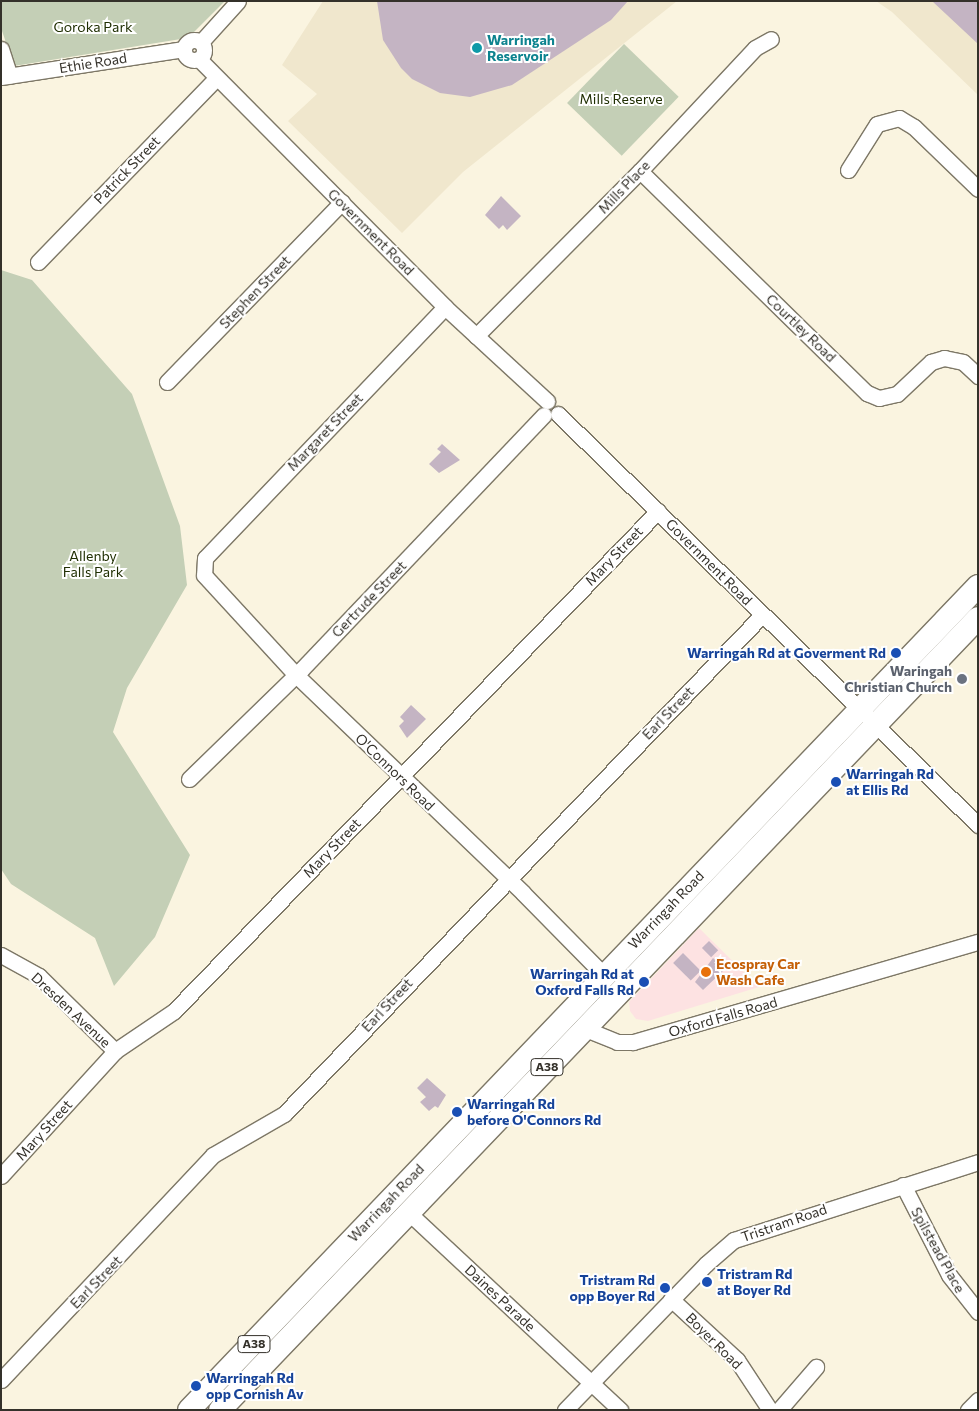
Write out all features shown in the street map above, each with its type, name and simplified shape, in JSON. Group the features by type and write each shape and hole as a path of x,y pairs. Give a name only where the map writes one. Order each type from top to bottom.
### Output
{"highway":[{"name":"Warringah Road","path":"190,1410 978,586"},
{"name":"Warringah Road","path":"220,1410 583,1028 978,618"}],"street":[{"path":"201,42 238,1"},
{"name":"Mills Place","path":"476,336 640,171 755,48 771,39"},
{"path":"192,40 201,42 204,51 199,59 190,60 184,49 192,40"},
{"path":"1,49 6,77"},
{"name":"Ethie Road","path":"6,77 184,49"},
{"name":"Government Road","path":"199,59 445,307 550,410 658,511 978,825"},
{"name":"Patrick Street","path":"38,262 216,78"},
{"path":"848,170 877,124 899,118 914,127 978,189"},
{"name":"Courtley Road","path":"640,171 867,393 879,398 897,394 931,362 944,358 963,362 975,368"},
{"name":"Stephen Street","path":"167,382 342,202"},
{"name":"Margaret Street","path":"206,558 445,307"},
{"name":"Gertrude Street","path":"189,779 296,674 550,410"},
{"name":"Mary Street","path":"1,1176 115,1051 170,1016 658,511"},
{"name":"O'Connors Road","path":"206,558 204,575 296,674 400,778 507,879 604,975"},
{"name":"Earl Street","path":"1,1380 213,1155 284,1114 507,879 762,615"},
{"name":"Oxford Falls Road","path":"583,1028 617,1042 634,1042 978,942"},
{"name":"Dresden Avenue","path":"1,955 38,976 115,1051"},
{"name":"Tristram Road","path":"565,1410 671,1299 734,1240 903,1184 978,1162"},
{"name":"Spilstead Place","path":"903,1184 949,1275 978,1312"},
{"name":"Daines Parade","path":"409,1213 620,1410"},
{"name":"Boyer Road","path":"671,1299 737,1360 770,1410"},
{"path":"779,1410 816,1367"},
{"path":"968,1410 978,1400"}],"shaded area":[{"path":"323,1 677,1 463,172 402,233 288,121 317,94 282,65"},
{"path":"876,1 978,1 978,95 892,12"},
{"name":"Ecospray Car Wash Cafe","path":"699,928 759,987 648,1021 636,1019 630,1011 629,1002"}],"green space":[{"name":"Goroka Park","path":"1,1 225,1 193,33 181,39 14,66 1,28"},
{"name":"Mills Reserve","path":"624,44 679,97 622,156 567,103"},
{"name":"Allenby Falls Park","path":"1,270 32,280 132,394 180,526 187,585 127,688 113,732 190,855 155,937 114,986 95,938 11,884 1,869"}],"building":[{"name":"Warringah Reservoir","path":"377,1 628,1 611,20 512,85 470,97 440,93 412,79 401,68 383,40"},
{"path":"932,1 978,1 978,44"},
{"path":"501,196 521,216 507,230 503,225 499,229 485,215"},
{"path":"442,444 460,460 439,473 429,464 441,452 437,449"},
{"path":"411,705 426,719 407,738 399,726 404,721 400,717"},
{"path":"709,941 718,950 711,957 702,948"},
{"path":"683,953 701,971 691,981 673,963"},
{"path":"713,958 725,969 703,990 695,982"},
{"path":"427,1078 446,1095 438,1108 435,1106 429,1111 420,1102 426,1097 417,1088"}],"place":[{"name":"Warringah Reservoir","path":"477,48"},
{"name":"Warringah Rd at Goverment Rd","path":"896,653"},
{"name":"Waringah Christian Church","path":"962,679"},
{"name":"Warringah Rd at Ellis Rd","path":"836,782"},
{"name":"Ecospray Car Wash Cafe","path":"706,972"},
{"name":"Warringah Rd at Oxford Falls Rd","path":"644,982"},
{"name":"Warringah Rd before O'Connors Rd","path":"457,1112"},
{"name":"Tristram Rd at Boyer Rd","path":"707,1282"},
{"name":"Tristram Rd opp Boyer Rd","path":"665,1288"},
{"name":"Warringah Rd opp Cornish Av","path":"196,1386"}]}
